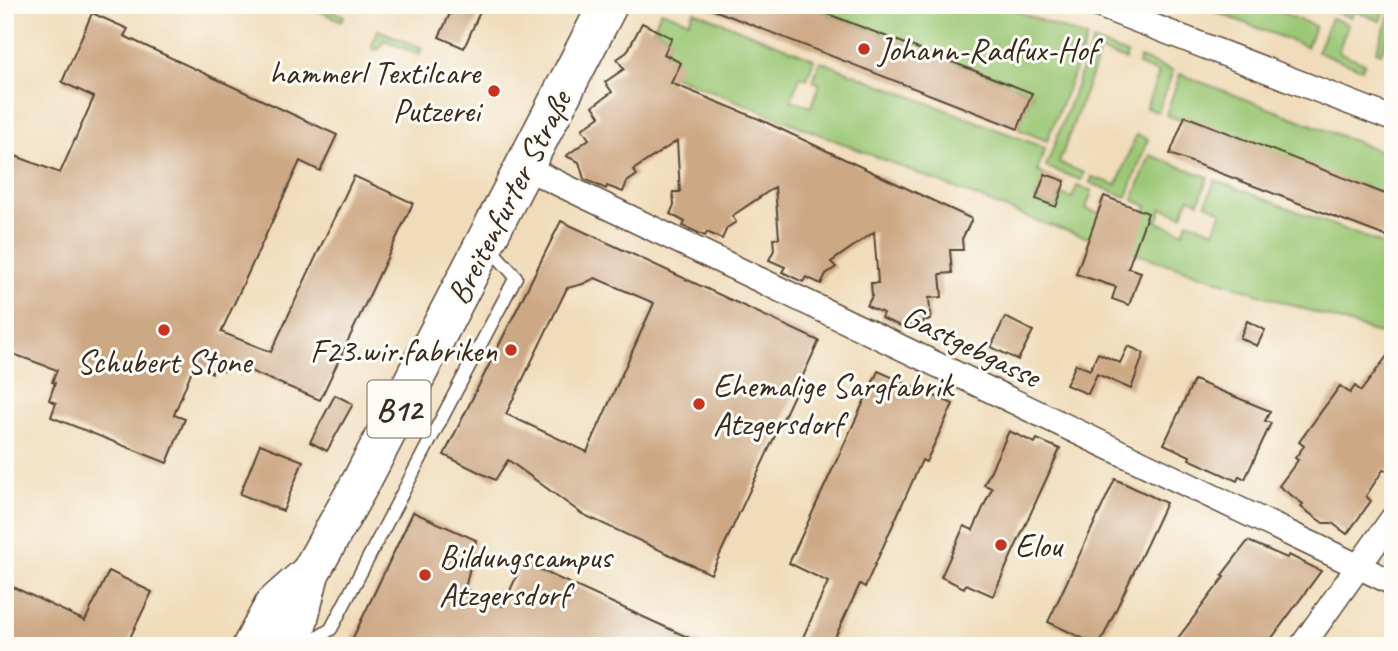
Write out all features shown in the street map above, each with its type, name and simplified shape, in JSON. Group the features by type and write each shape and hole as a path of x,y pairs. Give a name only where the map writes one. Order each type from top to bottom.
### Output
{"main road":[{"name":"Breitenfurter Straße","path":"292,645 310,573 362,481 522,166 608,5"},
{"name":"Breitenfurter Straße","path":"252,646 274,605 310,573"}],"street":[{"path":"1098,5 1393,119"},
{"name":"Gastgebgasse","path":"522,166 1393,583"},
{"path":"1302,646 1393,518"}],"lane":[{"path":"292,645 317,638 331,629 516,276 484,242"}],"green space":[{"path":"307,5 321,5 344,16 341,21"},
{"path":"805,5 1000,5 1087,38 1047,141 1018,129 1032,93"},
{"path":"1198,5 1262,5 1315,26 1307,47"},
{"path":"1335,5 1370,5 1384,11 1380,21 1354,11 1351,18 1333,11"},
{"path":"661,11 689,21 694,11 814,59 807,79 800,76 791,100 811,107 820,84 813,81 820,61 1045,148 1037,171 1045,175 1036,199 1056,207 1061,194 1072,198 1077,186 1092,191 1086,209 1098,213 1145,212 1147,206 1133,200 1150,155 1208,177 1199,202 1189,198 1182,215 1162,208 1157,222 1183,232 1188,221 1214,231 1222,211 1206,204 1215,180 1393,248 1393,338 1037,221 674,76 664,54 671,38 653,29"},
{"path":"1390,14 1393,15 1393,26 1381,53 1376,51"},
{"path":"1331,18 1348,24 1338,52 1365,63 1362,69 1317,52"},
{"path":"378,30 422,48 419,55 384,40 379,49 374,50 372,46"},
{"path":"1093,41 1127,54 1125,60 1100,51 1059,163 1084,173 1081,180 1046,167"},
{"path":"1140,58 1173,71 1158,112 1146,108 1159,73 1138,65"},
{"path":"1180,74 1393,156 1393,197 1166,115"},
{"path":"1136,135 1148,139 1127,197 1090,183 1092,177 1117,185"}],"building":[{"path":"454,5 483,5 464,48 439,37"},
{"name":"Johann-Radfux-Hof","path":"701,5 805,5 1032,93 1018,129"},
{"path":"92,13 128,29 124,36 337,135 320,171 300,161 221,332 271,352 354,176 413,203 320,400 226,361 223,371 214,367 212,373 194,365 174,415 185,419 167,463 51,417 56,403 49,400 57,370 5,351 5,152 60,173 94,97 62,82"},
{"path":"642,23 672,38 664,54 681,63 671,83 759,119 972,219 962,239 963,250 950,250 952,273 940,274 942,297 929,298 931,320 924,320 920,330 905,323 903,327 881,318 883,313 867,306 872,296 871,283 878,283 874,232 831,262 836,267 826,274 821,284 806,277 803,282 782,272 785,267 769,260 774,250 773,238 779,238 775,187 732,216 736,222 727,228 722,239 707,232 705,236 683,226 685,222 670,214 674,205 673,192 680,192 677,141 633,170 637,175 627,182 623,192 607,186 606,189 584,179 579,162 566,156 589,139 582,129 600,116 593,106 612,92 605,82 624,69 617,59 627,52"},
{"path":"1185,116 1393,197 1393,239 1170,154"},
{"path":"1045,174 1065,181 1056,207 1036,199"},
{"path":"1104,196 1148,213 1128,268 1141,272 1129,305 1112,299 1116,287 1076,274"},
{"name":"Ehemalige Sargfabrik Atzgersdorf","path":"561,221 819,341 711,574 582,514 508,460 495,480 444,455","holes":["595,278 654,303 587,452 506,414 567,288"]},
{"path":"1005,317 1033,331 1018,360 991,347"},
{"path":"1247,321 1265,330 1257,346 1240,338"},
{"path":"1128,346 1144,353 1131,389 1097,374 1088,394 1066,385 1076,364 1090,370 1098,353 1120,363"},
{"path":"1393,348 1393,464 1388,471 1383,470 1366,496 1371,501 1347,534 1332,523 1323,523 1279,486 1298,460 1295,458 1304,446 1299,442 1340,386 1350,393 1355,386 1361,391"},
{"path":"878,371 953,404 926,462 922,460 865,587 860,584 831,646 799,646 828,582 789,563"},
{"path":"1194,380 1270,411 1265,421 1271,423 1245,479 1239,476 1237,481 1164,444"},
{"path":"335,395 353,404 327,451 310,442"},
{"path":"1009,431 1035,443 1037,439 1060,449 993,596 966,584 964,588 941,577 964,526 973,530 992,488 984,485"},
{"path":"260,444 303,461 283,511 240,494"},
{"path":"1115,479 1166,503 1099,646 1048,622"},
{"name":"Bildungscampus Atzgersdorf","path":"413,512 476,540 465,589 503,606 523,562 707,646 349,646"},
{"path":"1248,541 1287,558 1289,555 1321,571 1266,646 1172,646 1224,577 1222,575"},
{"path":"109,571 152,592 126,646 5,646 5,583 85,621"}],"place":[{"name":"Johann-Radfux-Hof","path":"864,49"},
{"name":"hammerl Textilcare Putzerei","path":"494,91"},
{"name":"Schubert Stone","path":"164,330"},
{"name":"F23.wir.fabriken","path":"511,350"},
{"name":"Ehemalige Sargfabrik Atzgersdorf","path":"699,404"},
{"name":"Elou","path":"1001,545"},
{"name":"Bildungscampus Atzgersdorf","path":"425,575"}]}
